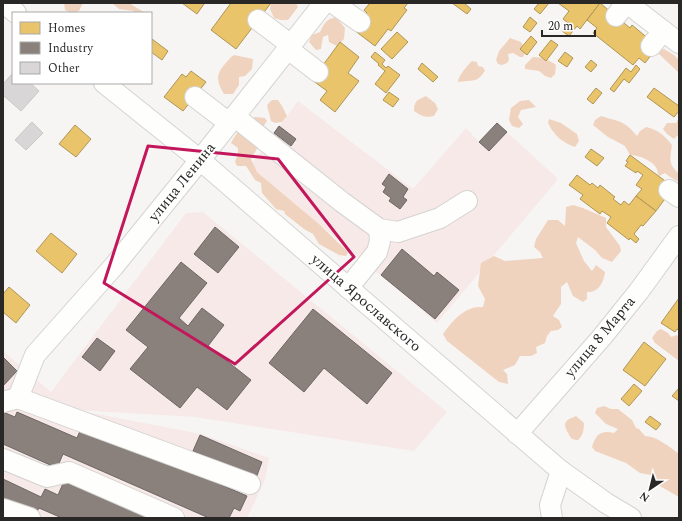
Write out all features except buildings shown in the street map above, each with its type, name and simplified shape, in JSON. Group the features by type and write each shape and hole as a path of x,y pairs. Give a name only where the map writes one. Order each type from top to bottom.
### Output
{"street":[{"path":"4,3 15,12"},
{"path":"333,3 360,22"},
{"name":"улица Ленина","path":"10,400 35,355 114,266 232,120 289,47 313,6"},
{"path":"623,7 663,31 679,43"},
{"path":"258,20 318,72"},
{"path":"651,46 663,31"},
{"name":"улица Ярославского","path":"105,84 200,160 517,434 562,471 606,503 631,518"},
{"path":"195,96 232,120 379,229 398,232 440,218 467,200"},
{"path":"348,288 377,252 380,241 379,229"},
{"name":"улица 8 Марта","path":"517,434 602,337 679,236"},
{"path":"10,400 250,484"},
{"path":"3,459 46,477 68,472 174,518"},
{"path":"552,518 550,505 562,471"},
{"path":"3,509 30,518"}],"highlighted area":[{"path":"148,146 278,159 354,257 235,364 104,283"}],"shaded area":[{"path":"64,3 83,3 79,11 69,12 65,10"},
{"path":"112,3 129,3 145,12 134,12 119,9"},
{"path":"271,3 296,3 298,7 288,20 281,20 274,18 270,9"},
{"path":"336,17 345,28 344,39 337,46 329,42 328,35 323,37 321,49 316,50 309,42 312,35 320,32 324,24"},
{"path":"510,38 521,42 523,46 520,49 525,53 523,57 513,53 508,54 509,60 507,63 502,65 498,64 496,60 499,51"},
{"path":"664,49 679,60 679,73 659,54 660,50"},
{"path":"234,55 253,59 252,69 245,76 239,77 239,85 233,94 224,94 220,86 218,75 230,58"},
{"path":"533,57 545,59 556,65 555,74 551,78 545,76 539,71 525,69 525,65"},
{"path":"472,61 477,62 478,66 483,67 485,71 476,80 458,82 465,68"},
{"path":"426,96 435,103 438,109 434,116 424,116 414,111 417,101"},
{"path":"272,100 278,100 287,116 282,122 275,123 271,121 267,105"},
{"path":"529,100 536,107 521,110 518,117 523,124 519,128 512,126 509,120 511,108 520,101"},
{"path":"298,101 413,189 466,128 479,142 497,123 558,179 437,323 250,166"},
{"path":"601,116 625,124 637,136 640,131 646,127 661,133 672,145 671,164 679,174 679,179 677,181 665,173 659,176 656,167 650,162 644,158 630,155 625,146 608,137 593,125 595,120"},
{"path":"255,117 265,118 267,121 263,127 261,142 251,159 257,172 319,224 348,252 346,256 339,255 319,244 313,234 285,214 284,211 276,209 262,193 261,183 255,180 246,166 237,166 235,162 238,154 238,148 231,143 241,128"},
{"path":"679,118 679,134 674,139 663,129 667,123 676,123"},
{"path":"549,119 561,123 577,134 579,141 575,147 562,141 552,131 548,123"},
{"path":"573,205 606,218 606,227 620,246 621,251 612,262 602,258 595,250 578,237 576,243 584,261 592,271 596,265 605,272 602,283 595,291 587,292 587,299 583,302 573,296 567,282 561,287 561,304 553,316 559,320 562,327 558,330 551,331 547,336 545,343 536,347 537,353 531,356 520,356 515,365 503,370 507,374 508,384 499,382 447,341 443,334 462,313 473,308 483,307 485,299 478,286 481,263 494,256 505,261 543,258 540,252 534,247 536,239 548,220 558,220 565,226 566,207"},
{"path":"203,212 447,412 414,451 195,417 76,410 201,434 269,458 265,480 247,518 3,518 3,353 4,352 51,392 186,213"},
{"path":"661,329 668,333 671,337 677,335 679,337 679,361 655,343 652,338 657,331"},
{"path":"604,406 611,409 618,409 632,420 636,428 639,429 645,436 658,440 679,454 679,497 658,485 656,476 640,473 626,463 595,451 592,447 597,436 606,432 614,433 618,429 606,424 595,413 597,408"},
{"path":"576,416 584,423 584,428 578,440 574,440 568,433 565,424 567,420"}]}
